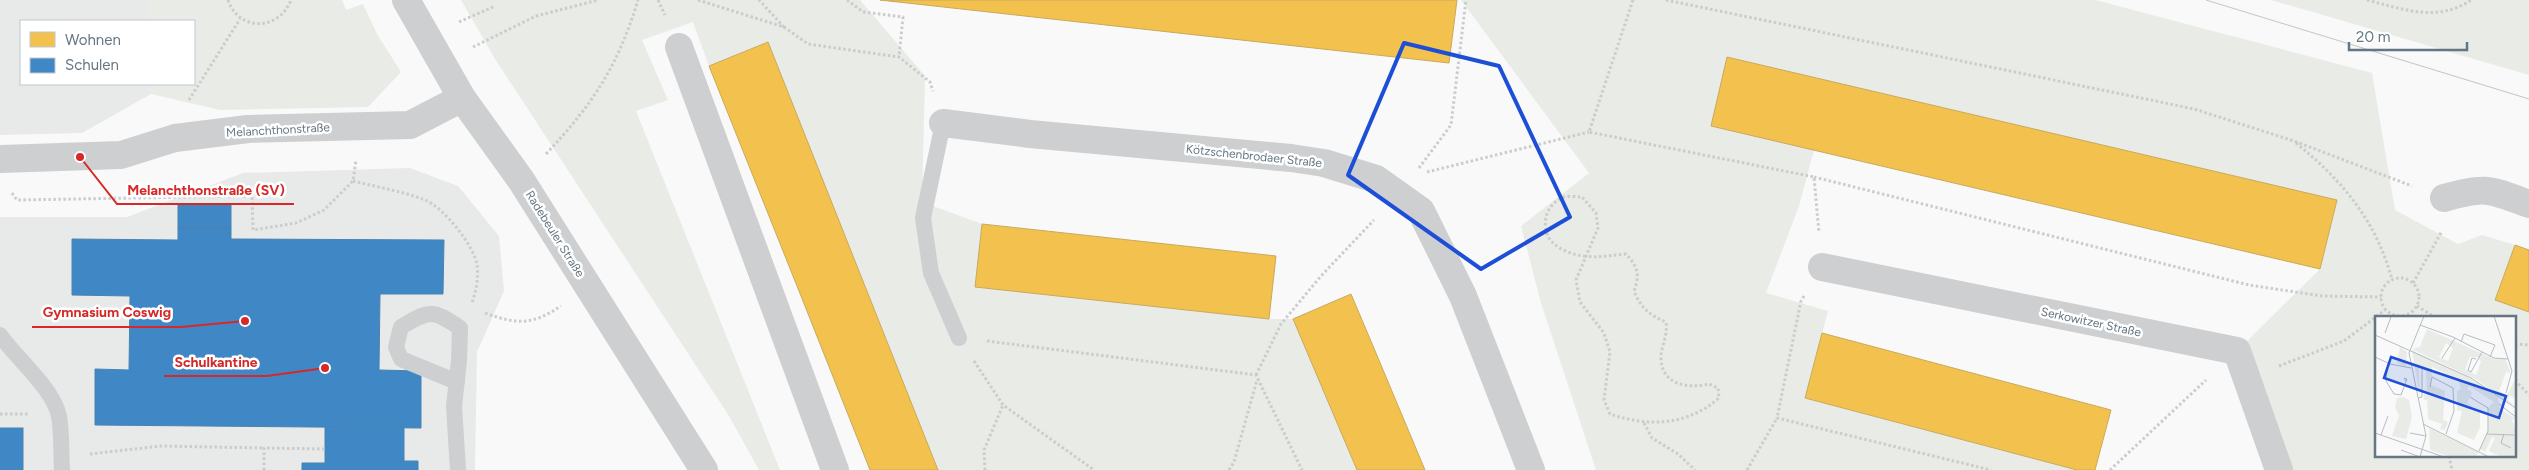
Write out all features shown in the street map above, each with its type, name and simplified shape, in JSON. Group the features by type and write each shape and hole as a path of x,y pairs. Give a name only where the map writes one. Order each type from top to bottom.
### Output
{"street":[{"name":"Radebeuler Straße","path":"406,0 462,98 521,180 704,470"},
{"path":"679,47 835,470"},
{"name":"Melanchthonstraße","path":"0,159 121,155 175,138 248,128 410,125 462,98"},
{"name":"Kötzschenbrodaer Straße","path":"943,123 1030,134 1291,158 1324,163 1376,179 1421,211 1463,296 1531,470"},
{"path":"2444,198 2470,191 2490,190 2529,204"},
{"name":"Serkowitzer Straße","path":"1822,267 2241,364"},
{"path":"2241,364 2279,470"}],"lane":[{"path":"943,123 923,218 931,273 959,338"},
{"path":"457,382 401,359 396,347 401,327 423,314 441,315 460,328 457,382 454,406 458,470"},
{"path":"0,334 10,350 46,390 58,414 62,470"}],"path":[{"path":"228,0 233,11 240,18 254,24 275,20 288,8 291,0"},
{"path":"441,63 536,16 598,0"},
{"path":"521,180 575,123 607,78 629,31 638,0"},
{"path":"698,0 784,27"},
{"path":"759,0 784,27 808,44 899,57 930,82 943,123"},
{"path":"846,0 863,12 903,17 899,57"},
{"path":"1589,132 1633,0"},
{"path":"1666,0 2194,109 2294,141 2444,198 2448,221 2413,283"},
{"path":"2367,0 2417,13 2451,11 2470,0"},
{"path":"175,138 187,102 240,18"},
{"path":"8,187 17,200 252,196 253,230 296,222 324,210 353,181 360,126"},
{"path":"1423,173 1589,132 1814,177 2250,285 2322,296 2381,297"},
{"path":"2294,141 2326,168 2349,194 2386,255 2392,280"},
{"path":"1747,470 1777,418 1801,301 1822,267 1814,177"},
{"path":"353,181 427,200 467,240 477,264 476,287 471,308 460,328"},
{"path":"1584,256 1576,280 1580,302 1604,334 1610,352 1604,400 1610,414 1644,423 1657,424 1709,407 1719,398 1718,388 1709,384 1694,387 1683,386 1672,380 1662,369 1661,355 1667,330 1666,322 1651,316 1641,306 1634,291 1639,277 1636,264 1626,254 1597,257 1584,256 1561,248 1550,239 1544,221 1550,207 1562,197 1582,197 1596,212 1598,228 1584,256"},
{"path":"2403,278 2413,283 2419,294 2417,306 2408,316 2396,316 2385,310 2381,297 2384,287 2392,280 2403,278"},
{"path":"471,308 511,322 528,322 542,318 589,289"},
{"path":"2417,306 2433,316"},
{"path":"2377,316 2385,310"},
{"path":"2110,470 2241,364 2298,360 2344,341 2375,318"},
{"path":"959,338 1256,375 1302,470"},
{"path":"959,338 1003,405 1094,470"},
{"path":"2516,344 2529,345"},
{"path":"1229,470 1234,462 1257,380"},
{"path":"2516,381 2529,395"},
{"path":"985,470 984,450 1003,405"},
{"path":"1777,418 1991,470"},
{"path":"1644,423 1652,438 1678,454 1695,470"},
{"path":"60,444 93,455 161,446 325,449"},
{"path":"264,448 264,470"}],"highlighted area":[{"path":"1404,43 1499,66 1570,217 1481,269 1348,175"}],"shaded area":[{"path":"0,0 148,0 148,20 20,20 20,85 150,85 151,94 82,133 0,135"},
{"path":"148,0 342,0 346,10 363,4 377,34 401,72 368,107 220,110 151,94 150,85 195,85 195,20 148,20"},
{"path":"461,0 860,0 925,76 922,202 982,224 975,287 1269,319 1293,319 1357,470 938,470 767,42 709,66 693,22 642,40 668,100 636,111 780,470 759,470 729,416 495,59"},
{"path":"1461,0 2095,0 2372,73 2395,210 2458,244 2482,235 2515,245 2495,299 2529,312 2529,470 2279,470 2237,351 2320,269 2337,200 1728,57 1711,126 1814,150 1799,206 1766,293 1828,311 1805,398 2077,470 1596,470 1541,303 1521,226 1589,173"},
{"path":"2271,0 2529,0 2529,75"},
{"path":"410,168 458,186 499,236 504,291 477,352 475,470 0,470 0,217 127,217 243,173"}],"building: Wohnen":[{"path":"880,0 1457,0 1449,63"},
{"path":"768,42 938,470 870,470 709,66"},
{"path":"1727,57 2337,200 2320,269 1711,126"},
{"path":"982,224 1276,256 1269,319 975,287"},
{"path":"2515,245 2529,250 2529,312 2495,300"},
{"path":"1351,294 1425,470 1357,470 1293,319"},
{"path":"1822,333 2111,410 2095,470 2077,470 1805,398"}],"building: Schulen":[{"path":"178,205 231,205 231,228 178,228"},
{"path":"178,228 231,228 231,239 444,240 443,294 380,294 379,370 421,371 421,428 95,425 95,369 129,370 130,296 72,295 72,239 178,240"},
{"path":"325,427 404,427 404,461 418,461 418,470 302,470 302,463 325,463"},
{"path":"0,428 23,428 23,470 0,470"}],"tram line":[{"path":"2206,0 2529,99"}],"place":[{"name":"Melanchthonstraße (SV)","path":"80,157"},
{"name":"Gymnasium Coswig","path":"245,321"},
{"name":"Schulkantine","path":"325,368"}]}
